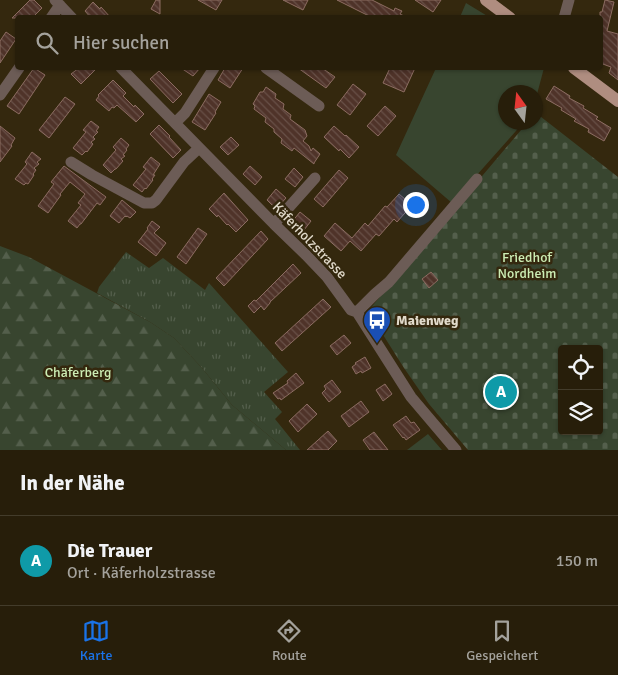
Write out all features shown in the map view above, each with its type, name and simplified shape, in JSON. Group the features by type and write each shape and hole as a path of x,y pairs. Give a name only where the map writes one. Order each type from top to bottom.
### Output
{"main road":[{"path":"486,0 506,15"},
{"path":"577,70 618,101"}],"street":[{"path":"565,15 569,0"},
{"path":"52,15 57,3 69,15"},
{"path":"0,96 18,70"},
{"name":"Käferholzstrasse","path":"123,70 327,277 351,310 357,312 411,397 456,450"},
{"path":"175,123 185,113 213,70"},
{"path":"269,70 319,106"},
{"path":"72,162 144,203 152,203 184,162 199,148"},
{"path":"274,224 315,178"},
{"path":"357,312 389,282 478,178"}],"green space":[{"path":"466,3 486,15 461,15"},
{"path":"435,70 543,70 539,85 498,85 498,130 517,130 452,203 396,155"},
{"name":"Friedhof Nordheim","path":"543,118 618,177 618,450 468,450 429,404 368,311 521,130 543,130"},
{"name":"Chäferberg","path":"0,246 29,257 150,322 174,338 202,368 232,405 286,450 0,450"},
{"path":"126,252 149,268 163,258 205,290 209,283 288,372 264,392 282,412 275,419 300,450 286,450 232,405 202,368 174,338 150,322 97,293 99,287"},
{"path":"428,434 442,450 407,450"}],"building":[{"path":"30,0 34,0 42,8 35,15 15,15"},
{"path":"156,0 160,0 160,14 151,9"},
{"path":"198,0 222,0 216,10"},
{"path":"283,0 308,0 303,10"},
{"path":"337,0 372,0 394,11 395,8 402,11 400,14 402,15 367,15"},
{"path":"415,0 441,0 433,12"},
{"path":"605,0 614,2 607,31 618,34 618,80 609,73 611,67 603,64 603,15 600,15 600,12 602,12"},
{"path":"93,2 108,15 88,15 85,11"},
{"path":"6,32 15,38 0,63 0,41"},
{"path":"33,70 37,70 45,75 19,114 7,106"},
{"path":"76,70 95,70 81,84 71,74"},
{"path":"184,70 198,70 193,76"},
{"path":"224,70 242,70 230,88 218,80"},
{"path":"301,70 325,70 335,77 326,88"},
{"path":"389,70 414,70 404,92 383,83"},
{"path":"159,71 182,94 173,103 150,79"},
{"path":"113,80 126,93 123,96 144,114 136,122 117,105 109,111 96,100 98,95"},
{"path":"353,84 366,94 350,115 337,105"},
{"path":"554,86 570,96 569,98 584,106 583,108 598,117 596,119 611,128 604,141 588,132 589,129 574,121 576,119 561,110 562,108 546,99"},
{"path":"266,87 276,94 275,98 284,104 283,109 291,115 290,119 305,130 307,136 303,141 309,146 311,151 313,148 320,154 314,164 294,148 292,151 281,143 282,139 265,122 266,118 254,109 255,106 253,104 260,92 263,92"},
{"path":"209,94 221,102 205,130 192,122"},
{"path":"65,97 75,104 49,138 39,130"},
{"path":"385,106 396,116 378,136 367,126"},
{"path":"91,121 99,127 96,131 98,132 93,137 95,139 91,142 93,144 82,155 73,148 86,132 83,130"},
{"path":"159,125 181,150 173,158 150,134"},
{"path":"0,126 15,138 12,146 0,162"},
{"path":"334,126 359,147 349,158 324,137"},
{"path":"231,137 239,145 228,155 220,147"},
{"path":"121,138 129,145 123,155 125,156 121,159 123,161 111,173 103,165 116,150 113,147"},
{"path":"32,152 41,159 34,168 36,170 34,175 28,184 24,185 15,179 27,164 25,162"},
{"path":"151,157 160,164 153,175 155,175 153,180 142,192 133,185 146,169 143,167"},
{"path":"64,166 106,197 100,205 97,203 77,228 68,221 81,205 78,203 85,194 70,182 48,213 38,206 54,184 51,182"},
{"path":"250,166 262,177 255,185 243,174"},
{"path":"294,168 303,177 295,187 285,179"},
{"path":"339,170 348,178 323,207 314,199"},
{"path":"276,189 286,198 276,209 267,200"},
{"path":"224,193 248,220 236,232 209,209"},
{"path":"399,194 412,205 397,222 394,219 379,236 376,234 361,251 350,241 341,251 324,236 335,223 352,238 365,223 368,226 385,206 387,207"},
{"path":"122,200 136,212 130,218 125,216 119,223 110,216"},
{"path":"300,212 311,221 304,230 299,226 297,228 291,223"},
{"path":"152,221 160,227 154,233 166,243 156,256 138,242"},
{"path":"198,228 207,234 186,264 177,257"},
{"path":"261,231 268,239 224,286 216,278"},
{"path":"293,264 301,273 264,310 261,306 254,313 248,306 254,300 256,301"},
{"path":"431,272 438,280 429,288 422,279"},
{"path":"323,299 331,307 282,351 275,343"},
{"path":"344,335 351,343 337,355 330,346"},
{"path":"365,357 371,368 356,374 352,367"},
{"path":"296,373 304,383 281,400 280,398 278,399 273,393 288,383 287,381"},
{"path":"332,380 341,392 329,402 322,393 326,389 324,386"},
{"path":"385,384 392,394 383,401 376,390"},
{"path":"361,401 369,412 349,427 341,416"},
{"path":"307,404 317,414 298,432 289,421"},
{"path":"406,416 420,430 406,440 393,425"},
{"path":"328,431 337,441 328,450 307,450"},
{"path":"374,432 388,450 370,450 363,440"}],"place":[{"name":"Maienweg","path":"377,344"},
{"name":"Die Trauer","path":"501,392"}]}
